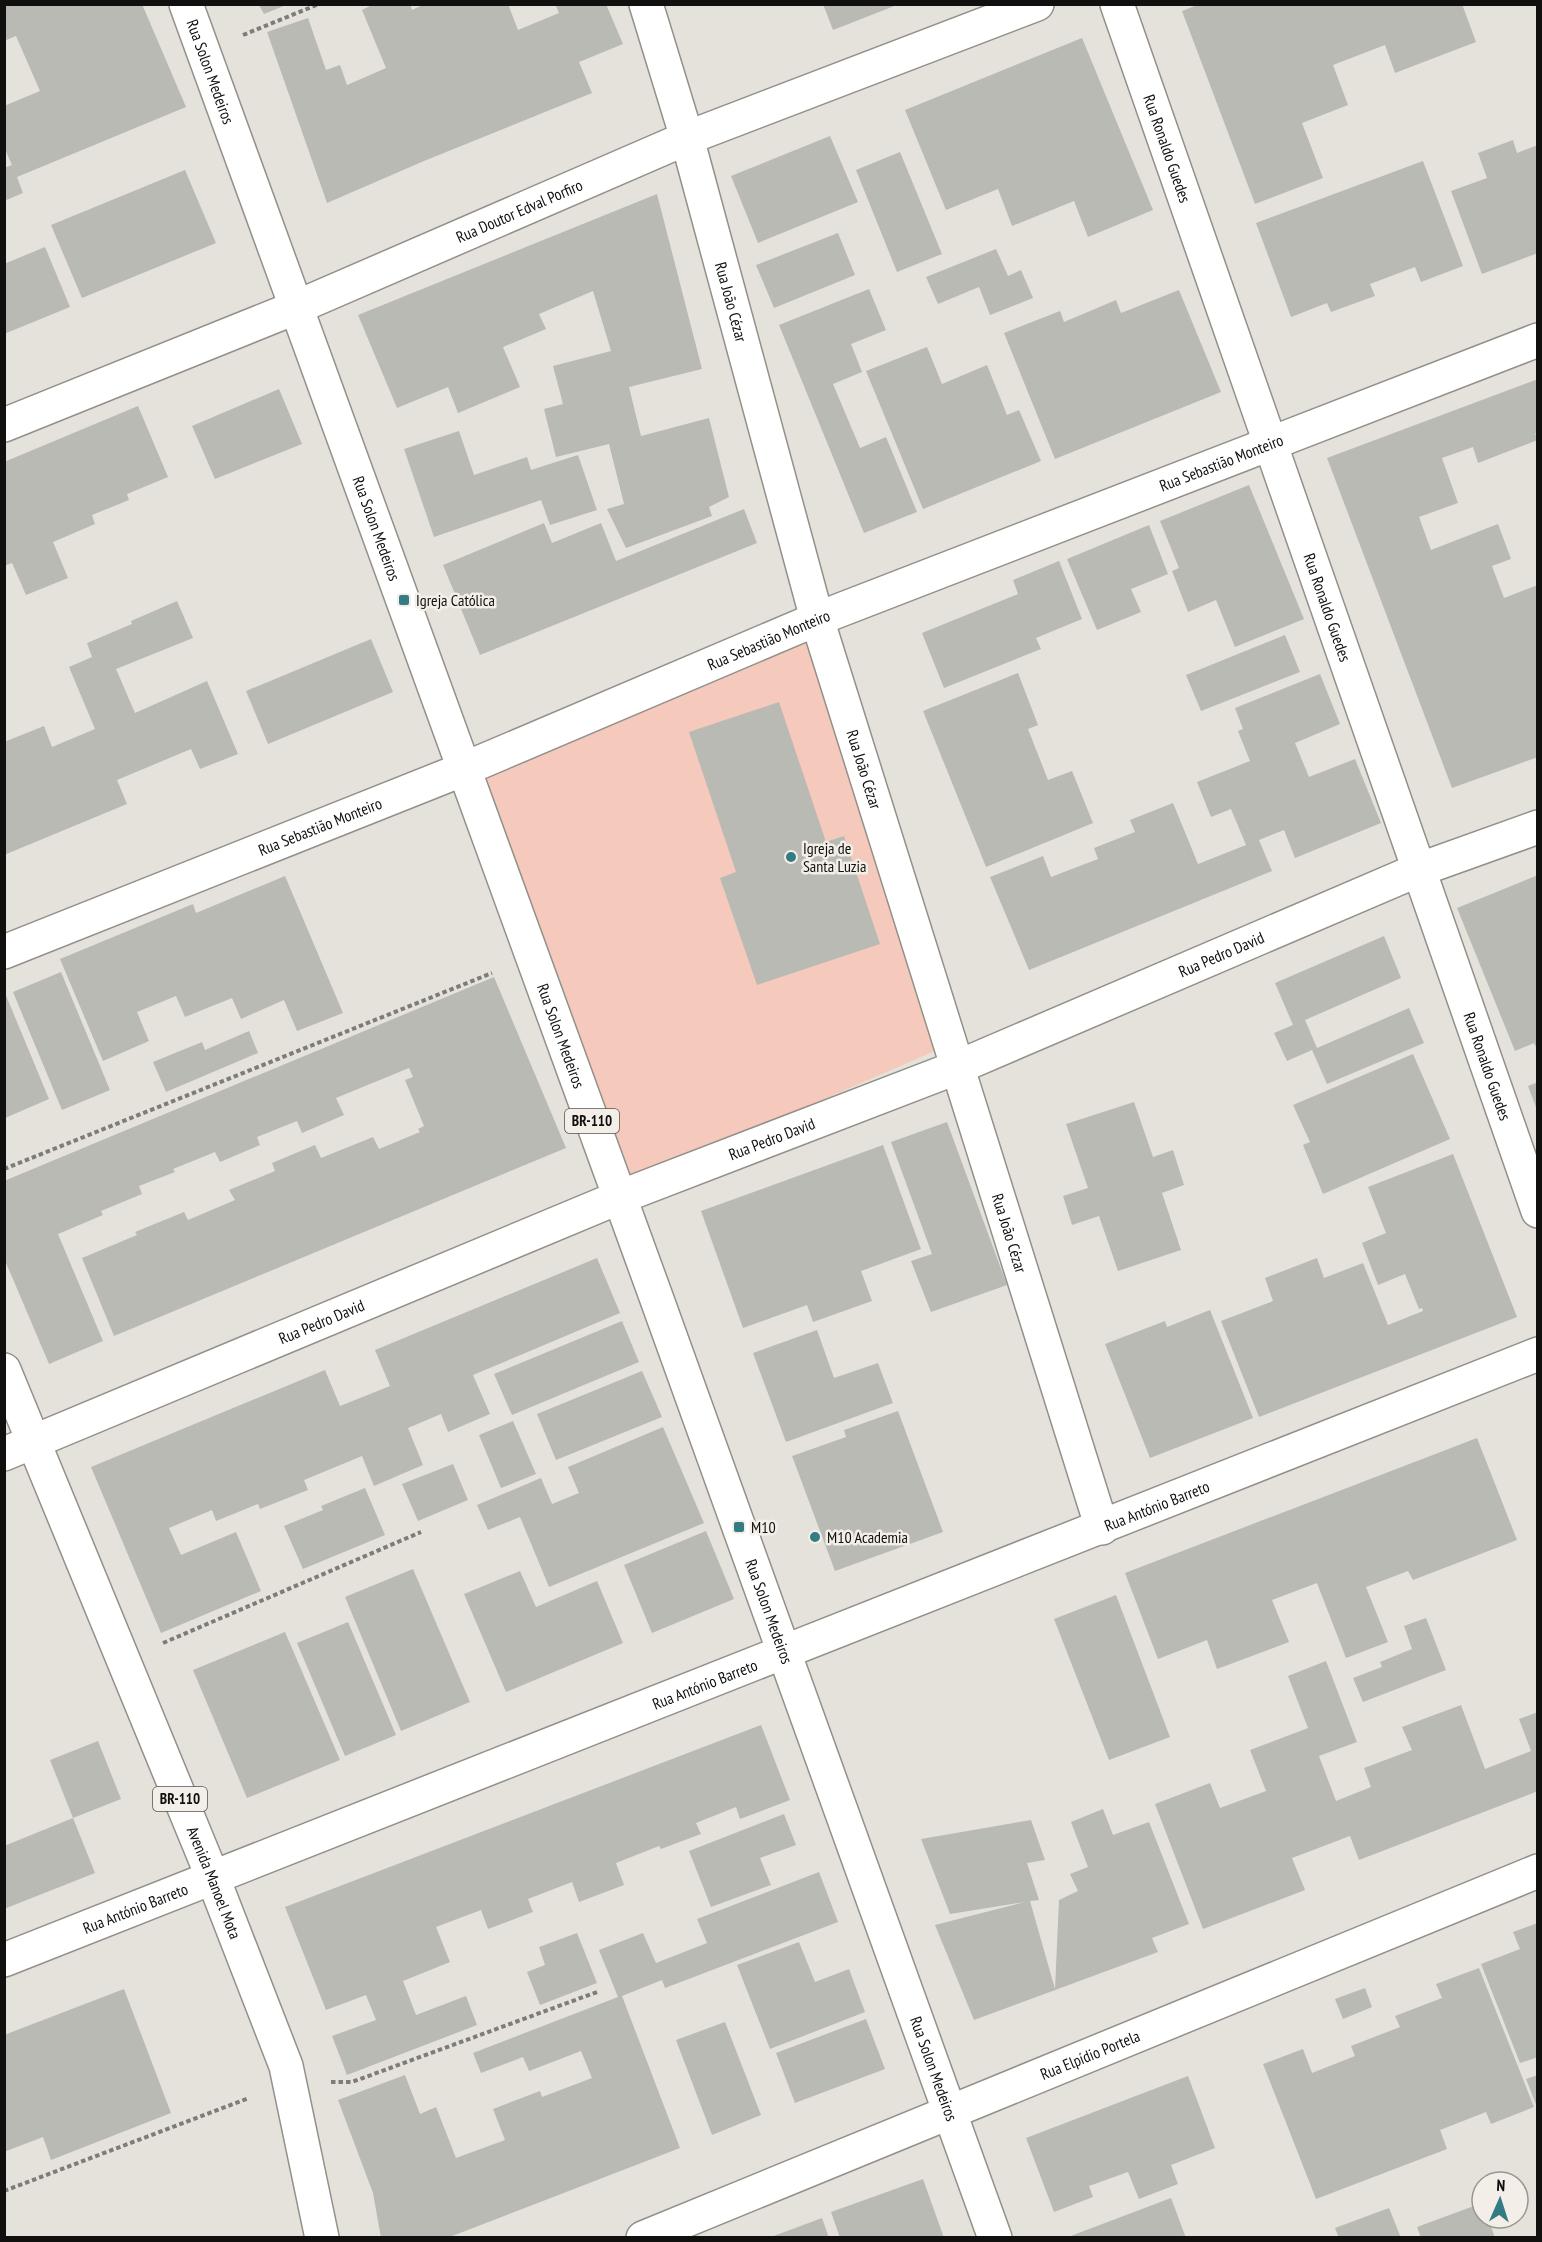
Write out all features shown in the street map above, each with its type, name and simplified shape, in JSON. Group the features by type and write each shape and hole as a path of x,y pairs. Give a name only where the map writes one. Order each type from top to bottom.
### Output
{"street":[{"name":"Rua Solon Medeiros","path":"186,4 620,1197 995,2238"},
{"name":"Rua João Cézar","path":"646,4 687,138 817,619 1102,1528"},
{"name":"Rua Doutor Edval Porfiro","path":"4,425 297,307 687,138 1037,4"},
{"name":"Rua Ronaldo Guedes","path":"1117,4 1538,1211"},
{"name":"Rua Sebastião Monteiro","path":"4,952 464,769 817,619 1538,340"},
{"name":"Rua Pedro David","path":"19,1447 620,1197 958,1067 1418,870 1538,827"},
{"name":"Rua António Barreto","path":"4,1960 1538,1354"},
{"name":"Avenida Manoel Mota","path":"4,1371 19,1447 124,1660 213,1878 286,2066 322,2238"},
{"name":"Rua Elpídio Portela","path":"643,2238 1538,1871"}],"path":[{"path":"257,29 319,4"},
{"path":"4,1169 532,957"},
{"path":"124,1660 422,1532"},
{"path":"352,2082 597,1992"},
{"path":"4,2191 290,2083"}],"shaded area":[{"path":"825,606 951,1044 631,1183 471,751"}],"building":[{"path":"4,4 142,4 186,107 17,177 23,193 4,201 4,168 12,165 4,147 4,106 40,91 16,36 4,41"},
{"path":"374,4 410,4 412,10 425,4 508,4 518,30 559,13 555,4 606,4 623,44 579,62 592,93 327,203 267,32 308,18 326,70 340,65 347,85 386,68 362,10"},
{"path":"823,4 897,4 897,5 833,30"},
{"path":"1200,4 1462,4 1476,42 1395,73 1385,45 1333,65 1348,105 1302,123 1323,178 1255,204 1182,11"},
{"path":"259,5 286,5 264,14"},
{"path":"1082,38 1153,210 1088,237 1074,201 1012,226 998,189 946,210 905,110"},
{"path":"830,136 858,202 758,243 731,176"},
{"path":"1513,140 1517,153 1538,145 1538,253 1482,274 1451,191 1487,178 1478,153"},
{"path":"900,152 942,254 897,272 856,170"},
{"path":"1423,161 1463,266 1421,282 1415,267 1370,284 1375,296 1331,312 1327,303 1291,317 1256,223"},
{"path":"185,170 216,243 82,298 51,225"},
{"path":"657,194 702,369 629,387 641,436 709,418 729,497 709,507 712,516 626,548 607,509 624,504 609,444 556,457 544,409 563,404 553,366 611,351 593,291 539,314 546,329 503,347 520,387 458,413 448,387 397,408 358,315"},
{"path":"838,233 855,275 774,308 756,265"},
{"path":"45,247 70,307 4,334 4,264"},
{"path":"996,249 1008,276 1021,270 1033,298 990,315 979,287 938,304 926,277"},
{"path":"869,289 886,330 851,344 862,372 833,384 860,448 886,437 917,512 864,533 779,325"},
{"path":"1179,290 1221,392 1055,459 1004,333 1060,311 1064,322 1116,300 1121,313"},
{"path":"927,347 942,384 987,365 1007,415 1019,410 1041,461 923,509 866,371"},
{"path":"1538,379 1538,433 1535,433 1538,440 1478,463 1473,447 1442,458 1458,503 1419,517 1431,550 1498,524 1511,559 1492,566 1504,598 1538,585 1538,757 1452,788 1327,458"},
{"path":"279,389 302,444 215,479 192,426"},
{"path":"138,406 168,477 127,494 129,500 92,515 95,524 53,542 68,578 26,595 12,563 4,566 4,462"},
{"path":"459,431 474,475 527,457 531,470 578,455 597,510 550,525 541,500 434,537 404,449"},
{"path":"1249,485 1304,619 1235,647 1216,600 1188,612 1172,571 1179,568 1160,521"},
{"path":"744,509 757,543 480,655 443,565 544,523 552,543 601,523 616,561"},
{"path":"1149,525 1168,574 1131,589 1141,612 1097,630 1067,559"},
{"path":"1059,561 1082,619 1036,638 1041,649 944,688 922,633 1018,594 1013,580"},
{"path":"177,601 193,638 116,669 135,713 207,681 238,754 200,769 191,749 117,780 127,804 4,855 4,742 44,726 52,747 95,729 69,667 92,657 87,643 132,624 131,621"},
{"path":"1285,635 1300,672 1201,711 1186,675"},
{"path":"371,639 393,692 268,744 246,691"},
{"path":"1018,673 1038,725 1028,729 1048,780 1072,771 1093,823 986,867 923,711"},
{"path":"1320,674 1340,724 1295,743 1309,777 1355,759 1381,823 1295,858 1284,830 1259,840 1272,871 1029,970 990,877 1043,856 1051,877 1098,859 1094,848 1135,832 1130,820 1173,803 1198,864 1246,845 1231,809 1211,817 1197,782 1250,761 1238,731 1243,729 1235,708"},
{"name":"Igreja de Santa Luzia","path":"779,702 826,842 844,836 880,944 757,985 720,878 736,872 689,732"},
{"path":"1538,875 1538,1051 1534,1043 1515,1051 1457,908"},
{"path":"285,876 343,1013 297,1031 284,1000 241,1019 232,998 185,1017 176,996 137,1012 149,1041 103,1061 60,959 193,904 196,913"},
{"path":"1384,936 1401,978 1305,1020 1317,1048 1409,1008 1424,1043 1327,1084 1312,1050 1287,1061 1274,1033 1293,1025 1275,983"},
{"path":"61,972 110,1090 62,1110 13,992"},
{"path":"494,977 566,1148 114,1336 82,1258 137,1235 135,1232 184,1212 188,1220 235,1200 229,1190 275,1171 272,1163 315,1145 321,1158 373,1137 379,1149 420,1132 418,1129 424,1126 405,1080 413,1077 409,1068 336,1098 344,1115 302,1133 297,1121 257,1137 260,1145 220,1162 215,1152 173,1169 175,1172 139,1186 142,1194 101,1211 103,1215 58,1234 103,1341 49,1364 4,1258 4,1181"},
{"path":"5,993 49,1099 5,1118"},
{"path":"249,1031 258,1053 166,1092 153,1062 202,1042 205,1050"},
{"path":"1413,1054 1450,1139 1323,1194 1303,1145 1310,1142 1293,1105"},
{"path":"1538,1082 1538,1110 1537,1110 1528,1086"},
{"path":"1134,1102 1153,1157 1173,1150 1184,1185 1162,1193 1181,1250 1118,1271 1099,1216 1072,1225 1063,1196 1088,1188 1066,1124"},
{"path":"947,1122 1007,1285 931,1312 911,1261 932,1254 891,1142"},
{"path":"883,1145 921,1249 861,1271 872,1301 813,1322 807,1305 743,1328 701,1211"},
{"path":"1453,1154 1517,1317 1259,1417 1221,1321 1273,1301 1265,1278 1317,1258 1324,1278 1363,1263 1388,1325 1423,1311 1422,1308 1419,1309 1405,1274 1378,1285 1362,1243 1386,1233 1368,1187"},
{"path":"597,1258 620,1313 473,1375 490,1414 448,1432 441,1414 408,1428 423,1465 374,1486 362,1456 304,1480 308,1490 260,1509 258,1504 216,1521 212,1510 169,1528 181,1555 236,1532 261,1591 161,1633 91,1467 325,1370 340,1406 390,1386 375,1350"},
{"path":"1210,1310 1253,1418 1150,1458 1105,1344 1165,1321 1167,1327"},
{"path":"622,1321 639,1362 512,1415 494,1374"},
{"path":"817,1330 834,1378 878,1363 893,1403 786,1442 753,1353"},
{"path":"642,1371 662,1417 556,1460 537,1414"},
{"path":"898,1411 943,1532 835,1571 792,1456 846,1437 844,1430"},
{"path":"513,1421 536,1474 501,1488 479,1435"},
{"path":"663,1427 704,1523 549,1587 520,1517 488,1530 477,1505 541,1478 552,1504 579,1493 568,1467"},
{"path":"1477,1438 1517,1540 1413,1580 1408,1571 1366,1587 1388,1642 1346,1658 1317,1583 1272,1600 1289,1642 1217,1669 1207,1640 1158,1659 1125,1573"},
{"path":"453,1464 468,1500 418,1521 402,1484"},
{"path":"365,1488 385,1535 303,1569 284,1526 323,1510 321,1506"},
{"path":"706,1531 734,1599 652,1633 624,1565"},
{"path":"413,1569 470,1702 401,1731 345,1597"},
{"path":"520,1571 536,1607 597,1581 623,1643 506,1692 464,1594"},
{"path":"1116,1595 1170,1737 1109,1760 1054,1619"},
{"path":"1426,1618 1446,1670 1363,1702 1353,1678 1382,1667 1380,1662 1412,1649 1404,1626"},
{"path":"348,1622 396,1735 345,1756 297,1643"},
{"path":"285,1632 340,1760 247,1798 193,1670"},
{"path":"1326,1661 1357,1742 1319,1756 1336,1801 1371,1787 1364,1768 1412,1750 1402,1727 1461,1705 1485,1769 1531,1751 1519,1719 1538,1712 1538,1791 1359,1860 1350,1836 1292,1858 1305,1890 1203,1929 1155,1804 1210,1783 1220,1808 1266,1791 1250,1750 1308,1728 1288,1676"},
{"path":"761,1725 790,1800 740,1819 736,1807 696,1823 701,1834 661,1849 659,1846 616,1863 624,1885 579,1902 572,1882 528,1899 533,1912 488,1929 481,1910 436,1927 450,1962 403,1981 416,2015 466,1996 477,2025 347,2075 332,2036 376,2020 366,1995 326,2010 285,1907"},
{"path":"98,1741 121,1799 73,1818 50,1760"},
{"path":"1103,1809 1113,1835 1149,1822 1189,1924 1152,1938 1158,1952 974,2020 935,1925 1025,1902 950,1914 921,1839 1031,1820 1045,1860 1027,1863 1039,1900 1030,1901 1055,1989 1059,1900 1078,1891 1070,1874 1088,1867 1071,1822"},
{"path":"784,1814 796,1845 760,1858 771,1885 711,1907 689,1851"},
{"path":"73,1818 95,1873 4,1909 4,1846"},
{"path":"819,1872 838,1922 665,1988 662,1980 622,1996 680,2148 447,2238 381,2238 373,2193 338,2100 405,2075 420,2114 436,2107 456,2158 505,2140 493,2109 540,2091 542,2097 592,2078 581,2051 529,2071 523,2057 481,2073 473,2053 618,1997 599,1950 643,1933 656,1963 707,1943 697,1919"},
{"path":"1538,1923 1538,2057 1520,2063 1481,1964 1520,1949 1513,1932"},
{"path":"577,1933 597,1983 540,2005 527,1972 545,1965 539,1947"},
{"path":"799,1942 815,1982 849,1969 865,2012 770,2049 737,1965"},
{"path":"1479,1968 1534,2107 1491,2124 1486,2112 1440,2130 1447,2149 1316,2199 1263,2064 1303,2049 1312,2073 1355,2056 1351,2046 1400,2027 1395,2016 1442,1998 1436,1984"},
{"path":"1365,1988 1372,2007 1343,2019 1335,1999"},
{"path":"124,1989 171,2113 51,2160 43,2137 4,2152 4,2035"},
{"path":"866,2019 885,2069 795,2103 776,2053"},
{"path":"725,2022 761,2115 712,2135 676,2040"},
{"path":"1538,2075 1538,2107 1537,2107 1526,2079"},
{"path":"1188,2076 1215,2148 1171,2165 1178,2184 1139,2199 1128,2172 1089,2186 1093,2197 1054,2212 1026,2138"},
{"path":"923,2179 944,2238 840,2238 831,2212"},
{"path":"1171,2198 1186,2238 1068,2238 1068,2237"},
{"path":"1470,2207 1470,2230 1492,2230 1495,2238 1421,2238 1417,2227"},
{"path":"1389,2208 1401,2238 1339,2238 1335,2228"},
{"path":"822,2218 829,2238 771,2238 771,2237"}],"place":[{"name":"Igreja Católica","path":"404,600"},
{"name":"Igreja de Santa Luzia","path":"791,857"},
{"name":"M10","path":"739,1527"},
{"name":"M10 Academia","path":"815,1537"}]}
